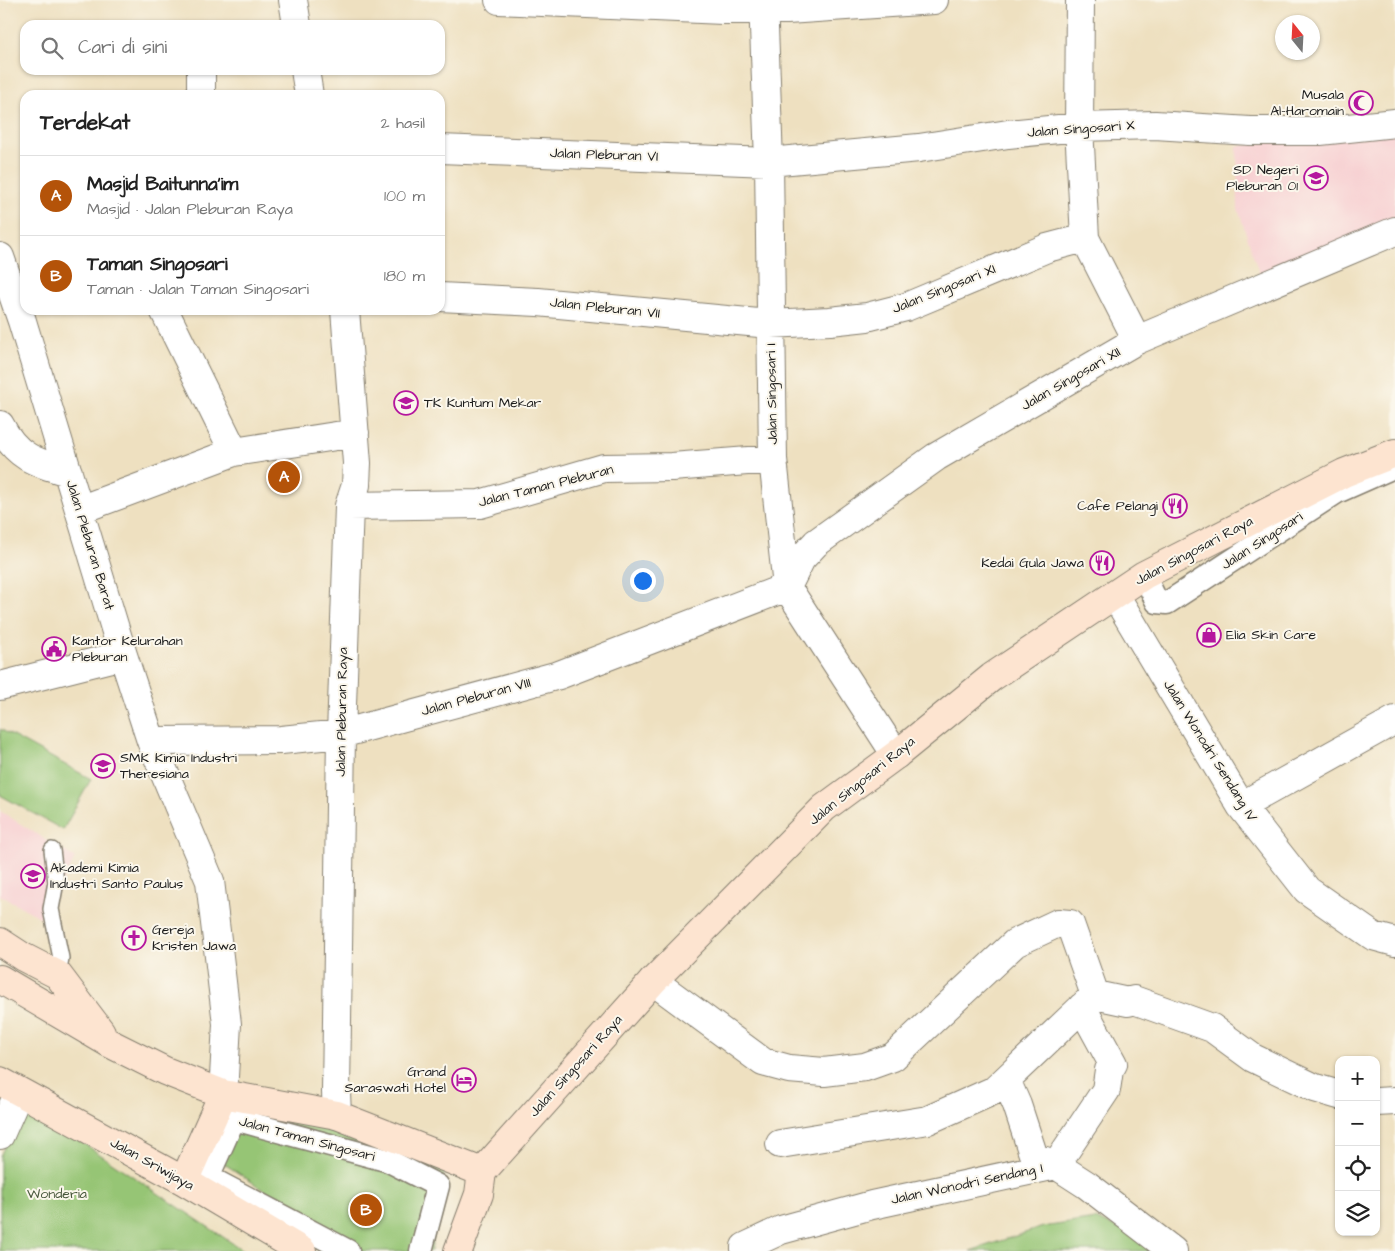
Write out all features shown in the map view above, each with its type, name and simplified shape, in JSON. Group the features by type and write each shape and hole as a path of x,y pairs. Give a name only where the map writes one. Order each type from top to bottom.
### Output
{"main road":[{"name":"Jalan Singosari Raya","path":"482,1172 653,980 824,808 896,755 992,677 1144,576 1344,473 1395,453"},
{"path":"0,942 22,957 58,975 109,1043"},
{"path":"0,979 109,1043 165,1071 223,1094 184,1181"},
{"name":"Jalan Sriwijaya","path":"9,1086 184,1181 302,1251"},
{"name":"Jalan Taman Singosari","path":"223,1094 337,1115 482,1172"},
{"path":"458,1251 479,1194 482,1172"}],"street":[{"path":"293,0 296,20"},
{"path":"499,0 723,10 764,5 934,0"},
{"path":"1080,0 1080,127 1085,238 1137,340"},
{"name":"Jalan Singosari I","path":"764,5 769,162 773,459 787,587 896,755"},
{"path":"201,75 201,90"},
{"path":"306,75 308,90"},
{"name":"Jalan Singosari X","path":"769,162 920,148 1008,134 1080,127 1156,125 1250,131 1320,131 1395,122"},
{"name":"Jalan Pleburan VI","path":"445,149 769,162"},
{"name":"Jalan Singosari XII","path":"787,587 801,559 816,543 928,463 1137,340 1395,231"},
{"name":"Jalan Singosari XI","path":"770,324 867,317 906,307 1047,248 1085,238"},
{"name":"Jalan Pleburan Barat","path":"0,258 151,741 210,881 227,1024 223,1094"},
{"name":"Jalan Pleburan VII","path":"445,297 538,302 770,324"},
{"path":"166,315 234,452"},
{"name":"Jalan Pleburan Raya","path":"337,1115 341,734 349,506 356,485 355,433 345,315"},
{"path":"0,425 6,437 18,452 32,461 68,472"},
{"path":"79,510 234,452 355,433"},
{"name":"Jalan Taman Pleburan","path":"349,506 480,504 604,468 672,467 773,459"},
{"name":"Jalan Singosari","path":"1144,576 1157,602 1167,603 1337,492 1395,467"},
{"name":"Jalan Pleburan VIII","path":"151,741 281,740 341,734 559,675 787,587"},
{"name":"Jalan Wonodri Sendang IV","path":"1115,595 1241,806 1307,890 1373,936 1395,942"},
{"path":"0,686 123,655"},
{"path":"1241,806 1395,720"},
{"path":"653,980 763,1062 788,1069 824,1072 865,1066 893,1058 1015,943 1058,922 1070,924 1088,1001 1113,1064 1109,1070 1106,1090 1056,1165 1034,1157 1017,1105 1006,1080"},
{"path":"780,1144 928,1120 995,1090 1088,1001 1141,1002 1212,1028 1253,1058 1316,1088 1335,1094"},
{"path":"0,1135 9,1086"},
{"path":"1380,1102 1395,1102"},
{"name":"Jalan Taman Singosari","path":"348,1251 208,1177 234,1119 389,1161 438,1186 421,1251"},
{"name":"Jalan Wonodri Sendang I","path":"746,1251 745,1247 781,1230 872,1205 1056,1165 1087,1185 1173,1251"}],"lane":[{"path":"52,850 56,882 51,909 61,958 58,975"}],"shaded area":[{"name":"SD Negeri Pleburan 01","path":"1395,126 1395,224 1261,279 1238,209 1237,146"},
{"name":"Akademi Kimia Industri Santo Paulus","path":"0,811 75,858 43,919 0,895"}],"green space":[{"path":"0,729 91,779 63,830 0,795"},
{"name":"Wonderia","path":"25,1104 244,1251 0,1251 0,1156"},
{"path":"237,1104 339,1123 445,1169 431,1251 356,1251 211,1155"},
{"path":"1095,1219 1139,1237 1156,1251 970,1251 1043,1227"}],"place":[{"name":"Musala Al-Haromain","path":"1361,103"},
{"name":"SD Negeri Pleburan 01","path":"1316,178"},
{"name":"TK Kuntum Mekar","path":"406,403"},
{"name":"Masjid Baitunna'im","path":"284,477"},
{"name":"Cafe Pelangi","path":"1175,506"},
{"name":"Kedai Gula Jawa","path":"1102,563"},
{"name":"Elia Skin Care","path":"1209,635"},
{"name":"Kantor Kelurahan Pleburan","path":"54,649"},
{"name":"SMK Kimia Industri Theresiana","path":"103,766"},
{"name":"Akademi Kimia Industri Santo Paulus","path":"33,876"},
{"name":"Gereja Kristen Jawa","path":"134,938"},
{"name":"Grand Saraswati Hotel","path":"464,1080"},
{"name":"Taman Singosari","path":"366,1210"}]}
